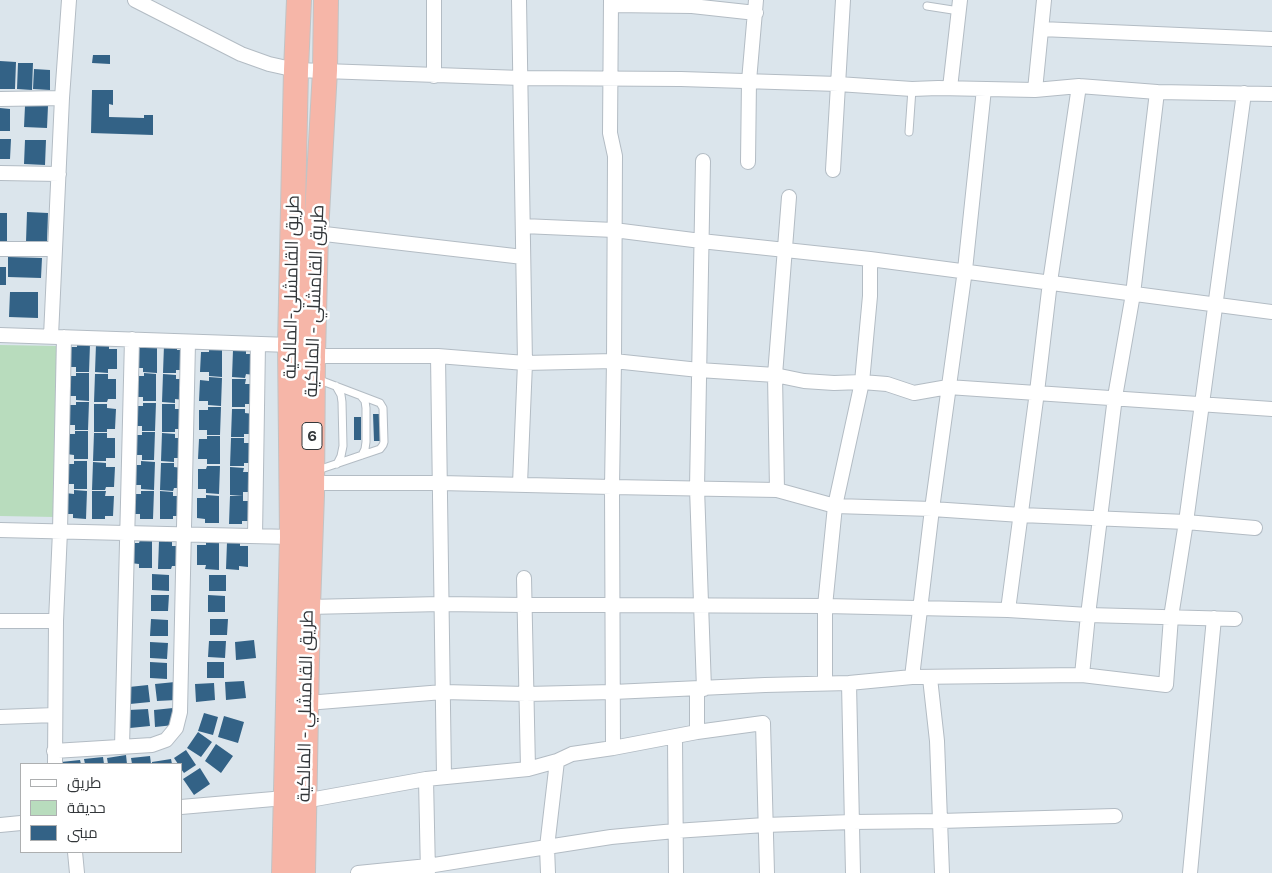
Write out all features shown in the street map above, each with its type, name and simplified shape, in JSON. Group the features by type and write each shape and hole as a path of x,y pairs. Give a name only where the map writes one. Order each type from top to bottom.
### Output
{"highway":[{"name":"طريق القامشلي-المالكية","path":"284,873 295,799 292,537 307,486 296,70 299,0"},
{"name":"طريق القامشلي - المالكية","path":"303,873 295,799 307,703 307,486 304,349 316,233 325,70 326,0"}],"street":[{"path":"69,0 54,249 60,532 56,621 55,758 122,747 152,745 166,740 176,728 180,712 188,342"},
{"path":"135,0 241,54 269,64 296,70 434,76 749,81 912,89 1035,90 1079,86 1157,92 1272,94"},
{"path":"434,0 434,76"},
{"path":"519,0 525,363 520,484"},
{"path":"833,170 843,0"},
{"path":"1035,90 1044,0"},
{"path":"613,748 612,488 615,156 610,133 611,2 756,7 749,81 748,162"},
{"path":"950,88 959,5"},
{"path":"1041,29 1272,39"},
{"path":"1008,610 1050,282 1079,86"},
{"path":"912,678 932,508 965,270 984,89"},
{"path":"1082,675 1115,397 1133,294 1157,92"},
{"path":"307,703 443,692 526,694 613,692 849,683 912,678 1082,675 1166,685 1171,617 1186,522 1244,94"},
{"path":"0,99 62,98"},
{"path":"697,732 701,689 702,605 697,488 703,161"},
{"path":"0,173 59,174"},
{"path":"777,490 775,375 789,198"},
{"path":"523,226 614,230 870,259 965,270 1272,312"},
{"path":"316,233 523,257"},
{"path":"0,249 54,249"},
{"path":"825,683 825,606 835,506 862,382 870,296 870,259"},
{"path":"0,335 258,344 304,349 525,363 614,361 699,370 775,375 804,381 887,384 914,394 948,387 1272,409"},
{"path":"122,747 132,340"},
{"path":"255,536 258,344"},
{"path":"438,356 444,777"},
{"path":"307,486 440,483 777,490 835,506 932,508 1021,515 1186,522 1255,528"},
{"path":"0,530 292,537"},
{"path":"524,578 528,769"},
{"path":"308,607 441,604 524,606 825,606 1008,610 1235,619"},
{"path":"1190,873 1214,618"},
{"path":"0,621 56,621"},
{"path":"930,678 937,741 942,873"},
{"path":"849,683 853,873"},
{"path":"0,717 55,715"},
{"path":"182,807 295,799 426,779 528,769 557,761 572,754 697,732 763,723 767,873"},
{"path":"675,737 676,873"},
{"path":"548,873 547,846 557,761"},
{"path":"426,779 428,870"},
{"path":"358,873 428,870 547,846 675,831 852,822 1116,816"},
{"path":"0,826 20,824"},
{"path":"75,853 77,873"}],"lane":[{"path":"927,6 959,5"},
{"path":"909,132 912,89"},
{"path":"304,349 336,386 341,395 343,446 341,456 336,464"},
{"path":"307,486 336,464 380,449 383,445 382,405 336,386"},
{"path":"360,395 365,401 366,408 366,442 362,455"}],"green space":[{"path":"0,345 58,346 55,517 0,516"}],"building":[{"path":"93,55 110,55 110,64 92,63"},
{"path":"0,61 16,62 15,89 0,89"},
{"path":"18,63 33,63 32,90 17,89"},
{"path":"34,69 50,70 50,90 33,89"},
{"path":"92,90 113,90 113,105 109,104 109,117 144,118 144,115 153,115 153,135 91,133"},
{"path":"25,106 48,106 47,128 24,127"},
{"path":"0,108 10,109 10,131 0,131"},
{"path":"0,139 11,139 10,159 0,159"},
{"path":"25,140 46,140 45,165 24,164"},
{"path":"27,212 48,213 47,243 26,242"},
{"path":"0,213 7,213 7,241 0,241"},
{"path":"8,257 42,258 41,278 8,277"},
{"path":"0,267 6,267 6,285 0,285"},
{"path":"10,292 38,292 38,318 9,317"},
{"path":"77,344 90,344 89,372 76,372 76,367 68,367 68,347 77,347"},
{"path":"96,344 109,345 109,349 117,349 117,369 108,369 108,373 95,372"},
{"path":"144,345 157,345 157,373 143,372 143,368 135,368 135,348 144,348"},
{"path":"164,345 177,345 177,350 185,350 185,370 176,370 176,373 163,373"},
{"path":"209,349 222,349 222,377 209,376 209,372 200,372 201,352 209,352"},
{"path":"233,350 246,350 246,354 255,354 254,375 246,374 245,378 232,377"},
{"path":"76,373 89,373 89,401 76,400 76,396 67,396 68,376 76,376"},
{"path":"144,373 156,374 156,401 143,401 143,397 134,397 135,376 144,376"},
{"path":"95,374 108,374 108,379 116,379 116,399 108,399 107,402 94,402"},
{"path":"163,374 176,375 176,379 184,379 184,400 175,399 175,403 162,402"},
{"path":"209,377 222,378 221,406 208,405 208,401 199,401 200,380 209,381"},
{"path":"232,379 246,379 245,384 254,384 253,404 245,404 245,407 232,407"},
{"path":"76,402 89,402 88,430 75,430 75,425 67,425 67,405 76,405"},
{"path":"143,403 156,403 155,431 142,431 142,426 134,426 134,406 143,406"},
{"path":"94,404 107,404 107,408 116,409 115,429 107,429 107,432 94,432"},
{"path":"162,404 175,404 175,409 184,409 183,429 175,429 175,432 162,432"},
{"path":"208,407 221,407 220,435 207,435 207,430 199,430 199,410 208,410"},
{"path":"232,409 245,409 245,413 253,414 253,434 244,434 244,437 231,437"},
{"path":"373,414 380,414 380,441 374,441"},
{"path":"354,417 361,417 361,440 354,440"},
{"path":"75,431 88,431 88,459 74,459 74,455 66,454 66,434 75,434"},
{"path":"142,432 155,432 154,460 142,460 142,455 133,455 134,435 142,435"},
{"path":"94,433 107,433 107,438 115,438 115,458 106,458 106,461 93,461"},
{"path":"162,433 175,434 175,438 183,438 183,458 174,458 174,462 161,461"},
{"path":"207,436 220,436 220,464 207,464 207,459 198,459 199,439 207,439"},
{"path":"231,438 244,438 244,443 253,443 252,463 244,463 244,466 230,466"},
{"path":"74,461 87,461 87,489 74,489 74,484 65,484 66,464 74,464"},
{"path":"141,461 155,462 154,490 141,489 141,485 132,485 133,465 141,465"},
{"path":"93,462 106,463 106,467 115,467 114,487 106,487 105,490 92,490"},
{"path":"161,463 174,463 174,467 182,468 182,488 174,488 173,491 160,490"},
{"path":"207,466 220,466 219,494 206,493 206,489 198,489 198,469 206,469"},
{"path":"230,467 244,468 243,472 252,472 252,492 243,492 243,496 230,495"},
{"path":"74,490 87,491 86,519 73,518 73,514 65,514 65,493 74,494"},
{"path":"92,491 106,491 105,496 114,496 113,516 105,516 105,519 92,519"},
{"path":"141,491 154,491 153,519 140,519 140,514 132,514 132,494 141,494"},
{"path":"160,491 173,492 173,496 182,496 181,516 173,516 173,519 160,519"},
{"path":"206,495 219,496 219,523 205,523 205,519 197,518 197,498 206,498"},
{"path":"230,496 243,496 243,501 251,501 251,521 242,521 242,524 229,524"},
{"path":"140,540 152,540 152,568 139,568 139,564 130,563 131,543 139,543"},
{"path":"159,541 172,541 172,546 180,546 180,566 172,566 171,569 158,569"},
{"path":"206,542 219,542 219,570 205,569 206,565 197,565 197,545 206,545"},
{"path":"227,542 240,542 240,546 248,546 248,567 239,566 239,570 226,569"},
{"path":"152,574 169,575 169,591 152,590"},
{"path":"209,575 226,575 226,591 209,591"},
{"path":"151,595 169,595 168,611 151,611"},
{"path":"208,595 225,596 225,612 208,612"},
{"path":"151,619 168,620 168,636 150,636"},
{"path":"210,619 228,619 227,635 210,635"},
{"path":"254,640 256,658 236,660 235,642"},
{"path":"209,641 226,641 225,658 208,657"},
{"path":"150,642 168,643 167,659 150,658"},
{"path":"150,662 167,663 167,679 150,678"},
{"path":"207,662 224,662 224,678 207,678"},
{"path":"244,681 246,698 226,700 225,682"},
{"path":"175,682 176,700 157,701 155,684"},
{"path":"214,683 215,700 196,702 195,684"},
{"path":"148,685 150,702 130,704 129,687"},
{"path":"173,708 174,725 155,727 154,710"},
{"path":"148,709 150,726 130,728 129,710"},
{"path":"204,713 218,717 213,735 198,731"},
{"path":"224,716 244,722 238,743 218,737"},
{"path":"198,732 212,742 201,757 187,748"},
{"path":"216,744 233,756 221,773 205,761"},
{"path":"186,750 196,765 184,773 182,763 177,763 174,758"},
{"path":"126,755 127,763 108,763 107,758"},
{"path":"150,756 151,763 132,763 131,758"},
{"path":"103,757 104,763 85,763 84,759"},
{"path":"171,759 172,763 152,763"},
{"path":"80,760 81,763 62,763"},
{"path":"200,768 210,784 194,795 183,779"}]}
